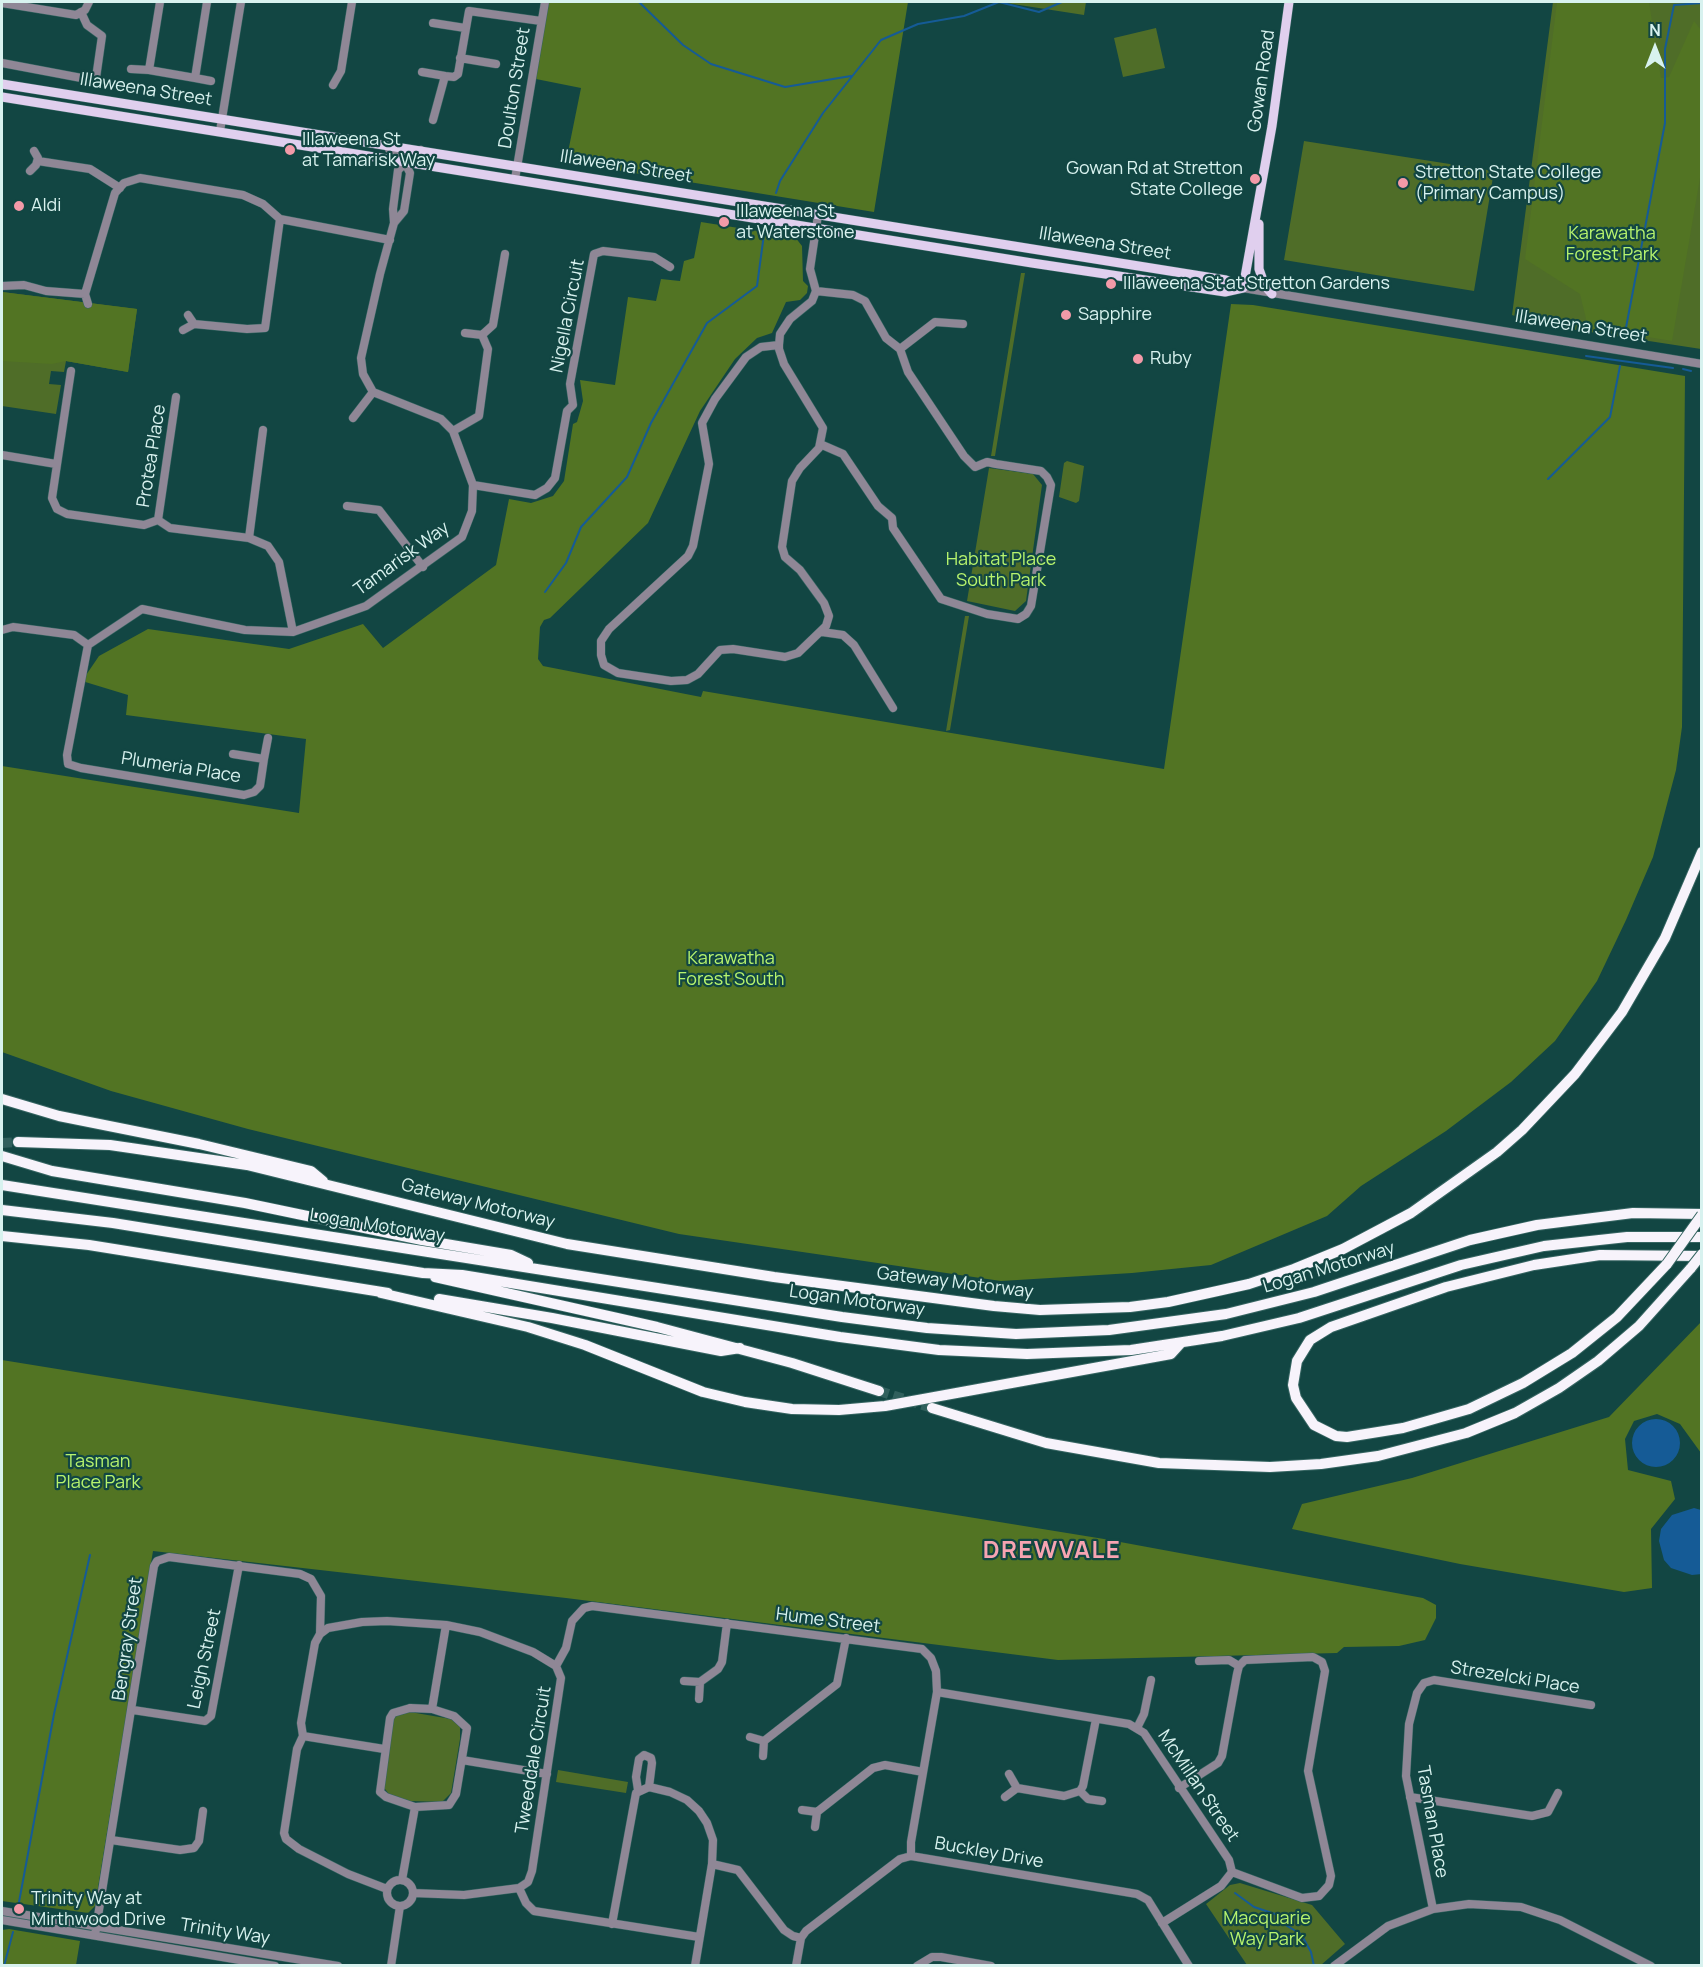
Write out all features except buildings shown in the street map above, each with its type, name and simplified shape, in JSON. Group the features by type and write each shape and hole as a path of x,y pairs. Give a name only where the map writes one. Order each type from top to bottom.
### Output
{"highway":[{"name":"Gateway Motorway","path":"18,1142 110,1145 157,1150 247,1165 537,1237 618,1253 994,1306 1082,1310 1130,1307 1210,1294 1294,1269 1382,1229 1461,1179 1522,1130 1575,1074 1622,1012 1665,938 1701,852"},
{"path":"2,1099 59,1116 199,1144 301,1168 311,1171 326,1183"},
{"path":"2,1156 63,1173 236,1201 422,1240 511,1255 540,1269"},
{"name":"Logan Motorway","path":"2,1185 916,1327 996,1333 1079,1332 1173,1323 1257,1307 1314,1292 1470,1240 1538,1225 1633,1213 1701,1214"},
{"name":"Logan Motorway","path":"2,1210 113,1222 423,1273 462,1275 840,1337 939,1350 1055,1354 1131,1350 1181,1343 1299,1317 1437,1272 1515,1251 1600,1239 1701,1237"},
{"path":"1701,1214 1667,1264 1617,1317 1572,1353 1505,1393 1458,1413 1403,1428 1347,1437 1336,1436 1314,1425 1296,1398 1293,1372 1297,1361 1310,1340 1331,1327 1490,1274 1569,1259 1629,1254 1701,1255"},
{"path":"2,1236 89,1245 381,1293 489,1306 721,1351 740,1348"},
{"path":"932,1408 1046,1443 1159,1464 1270,1467 1377,1456 1466,1433 1515,1413 1559,1388 1598,1361 1639,1326 1701,1255"},
{"path":"423,1273 450,1282 592,1310 740,1348 879,1391"},
{"path":"381,1293 528,1327 585,1345 703,1392 745,1402 792,1409 839,1410 885,1406 1171,1354 1181,1343"}],"main road":[{"name":"Gowan Road","path":"1243,288 1258,207 1288,2"},
{"name":"Gowan Road","path":"1287,21 1294,2"},
{"name":"Illaweena Street","path":"2,84 1226,280 1243,288"},
{"name":"Illaweena Street","path":"2,97 1032,263 1225,292 1243,288"},
{"path":"126,104 126,117"},
{"path":"1258,207 1259,269 1265,286 1272,294"},
{"path":"886,226 891,240"},
{"path":"1032,263 1034,250"}],"street":[{"path":"2,3 76,15 88,2"},
{"path":"149,70 160,2"},
{"path":"195,78 207,2"},
{"path":"220,131 241,2"},
{"path":"333,85 341,71 352,2"},
{"name":"Doulton Street","path":"515,179 545,2"},
{"path":"422,72 454,77 458,74 466,15 474,11 541,21"},
{"path":"2,63 92,80 96,78 102,36 87,25 81,12"},
{"path":"433,23 465,28"},
{"path":"460,58 495,64"},
{"path":"131,69 211,81"},
{"path":"433,120 445,75"},
{"path":"378,144 400,153 410,173 404,211 394,224"},
{"path":"421,150 398,171 393,209 394,224 361,358 363,374 373,392 441,419 453,431 479,416 489,348 482,335"},
{"path":"34,152 38,161"},
{"path":"389,159 398,171"},
{"path":"30,171 38,161"},
{"path":"38,161 90,169 120,188"},
{"path":"410,173 426,165"},
{"path":"88,304 86,294 115,193 124,183 140,178 243,195 263,204 280,219 390,240"},
{"path":"779,345 761,347 746,357 715,399 702,423 709,464 693,546 688,556 609,629 601,641 601,655 604,664 618,673 671,681 687,680 698,674 720,650 733,648 785,657 798,653 822,632 829,616 824,603 800,570 785,556 782,547 792,481 820,444 823,428 784,364 779,345 780,334 790,319 812,301 816,291 810,269 818,215"},
{"path":"183,330 194,324 247,329 265,328 280,219"},
{"name":"Nigella Circuit","path":"473,485 535,495 547,488 555,478 567,411 573,405 570,384 594,254 603,251 654,257 670,267"},
{"path":"465,333 482,335 493,325 505,254"},
{"path":"2,286 24,285 46,291 86,294"},
{"name":"Illaweena Street","path":"1243,288 1701,364"},
{"path":"816,291 853,295 865,301 886,338 900,349 908,372 964,456 975,467 987,462 1041,471 1051,484 1031,606 1026,614 1018,619 987,614 941,599 893,528 892,518 878,506 843,454 820,444"},
{"path":"188,315 194,324"},
{"path":"900,349 935,322 963,324"},
{"path":"71,371 52,498 57,509 67,513 144,525 158,520 170,528 249,538 268,546 279,562 293,633"},
{"path":"353,418 373,392"},
{"name":"Protea Place","path":"158,520 176,397"},
{"path":"249,538 263,430"},
{"name":"Tamarisk Way","path":"87,645 142,609 244,630 293,633 366,606 462,537 472,511 473,485 453,431"},
{"path":"2,455 56,464"},
{"path":"347,506 379,510 423,567"},
{"path":"2,630 12,627 74,635 87,645"},
{"path":"822,632 843,635 854,645 893,708"},
{"name":"Plumeria Place","path":"87,645 67,755 68,764 244,795 254,792 260,786 268,738"},
{"name":"Plumeria Place","path":"233,754 264,759"},
{"name":"Bengray Street","path":"96,1931 133,1710 154,1566 157,1561 169,1557 300,1574 311,1579 321,1596 320,1634"},
{"name":"Leigh Street","path":"133,1710 205,1721 211,1716 239,1565"},
{"name":"Hume Street","path":"556,1666 566,1648 572,1621 584,1608 592,1606 922,1649 931,1658 936,1671 937,1692 911,1842 911,1856"},
{"name":"Tweeddale Circuit","path":"320,1634 328,1628 362,1622 387,1621 446,1625 508,1641 556,1666 561,1678 532,1871 528,1882 519,1888"},
{"path":"684,1681 700,1683 718,1669 722,1662 727,1623"},
{"path":"432,1710 446,1625"},
{"path":"320,1634 315,1642 301,1723 303,1736 295,1760 284,1825 286,1839 326,1863 387,1889"},
{"path":"763,1756 765,1740 837,1683 846,1638"},
{"path":"1162,1923 1221,1886 1232,1872 1302,1898 1311,1898 1326,1891 1331,1875 1308,1771 1325,1671 1322,1662 1313,1657 1252,1658 1239,1666 1222,1756 1218,1763 1179,1788"},
{"path":"1199,1661 1228,1660 1239,1666"},
{"path":"1137,1728 1144,1714 1151,1680"},
{"name":"Strezelcki Place","path":"1434,1680 1591,1705"},
{"name":"Tasman Place","path":"1433,1909 1410,1797 1406,1749 1409,1724 1417,1693 1424,1683 1434,1680"},
{"path":"699,1699 700,1683"},
{"name":"McMillan Street","path":"937,1692 1137,1728 1144,1733 1229,1860 1232,1872"},
{"path":"410,1708 432,1710 454,1716 467,1728 453,1801 440,1808 415,1807 386,1797 380,1792 384,1749 393,1713 410,1708"},
{"path":"1005,1797 1017,1788 1064,1796 1080,1791 1083,1786 1095,1719"},
{"path":"303,1736 384,1749"},
{"path":"750,1737 765,1740"},
{"path":"612,1924 633,1800 638,1790 636,1777 639,1760 644,1755 651,1758 652,1763 649,1787"},
{"path":"462,1760 547,1774"},
{"path":"802,1810 816,1812 873,1768 885,1765 923,1772"},
{"path":"1009,1774 1017,1788"},
{"path":"638,1790 649,1787 670,1792 699,1811 707,1823 713,1840 712,1864 695,1965"},
{"path":"1080,1791 1088,1799 1102,1802"},
{"path":"1410,1797 1533,1816 1548,1812 1558,1793"},
{"path":"402,1880 415,1807"},
{"path":"111,1840 180,1850 194,1848 199,1840 203,1811"},
{"path":"815,1827 816,1812"},
{"name":"Buckley Drive","path":"801,1938 900,1860 911,1856 1137,1894 1148,1900 1189,1965"},
{"path":"712,1864 738,1870 784,1930 801,1938 796,1965"},
{"path":"387,1889 394,1881 402,1880 409,1883 413,1893 410,1901 400,1906"},
{"path":"413,1893 464,1895 519,1888 526,1903 534,1911 699,1937"},
{"path":"387,1889 390,1901 400,1906"},
{"path":"1334,1965 1388,1926 1433,1909 1469,1904 1521,1907 1575,1926 1651,1965"},
{"path":"391,1965 400,1906"},
{"name":"Trinity Way","path":"2,1911 275,1965"},
{"name":"Trinity Way","path":"2,1920 338,1965"},
{"path":"917,1965 932,1957 991,1965"}],"green space":[{"path":"548,2 908,2 874,212 566,162 581,88 536,79"},
{"path":"1000,2 1086,2 1084,15"},
{"name":"Karawatha Forest Park","path":"1553,2 1701,2 1701,349 1538,324 1512,315"},
{"name":"Karawatha Forest Park","path":"1557,2 1649,2 1661,78 1669,77 1694,21 1701,30 1701,172 1672,341 1588,327 1580,294 1525,259"},
{"path":"1156,28 1165,68 1123,77 1114,38"},
{"path":"1304,141 1494,171 1474,291 1284,260"},
{"name":"Karawatha Forest South","path":"701,222 795,237 802,246 803,281 808,286 807,293 800,300 786,302 772,333 757,338 735,359 700,411 648,523 550,618 544,620 540,627 538,659 543,666 701,697 703,691 1164,769 1231,304 1253,305 1685,376 1682,727 1676,770 1653,857 1626,920 1597,981 1555,1041 1511,1082 1446,1131 1361,1186 1327,1216 1211,1265 1132,1273 1001,1281 679,1234 248,1129 111,1091 2,1052 2,766 299,813 306,739 126,715 128,695 82,681 99,656 148,629 289,649 363,624 383,648 496,565 509,499 531,503 553,496 564,481 573,424 577,422 583,401 580,380 615,385 628,297 656,301 661,279 680,281 684,261 694,258"},
{"path":"1021,273 1025,273 995,456 991,456"},
{"path":"2,292 137,309 128,372 66,361 64,372 51,371 49,384 61,385 56,414 2,406"},
{"path":"2,292 137,309 128,372 66,361 52,364 2,361"},
{"path":"1067,461 1084,466 1079,501 1076,503 1059,497 1064,463"},
{"name":"Habitat Place South Park","path":"989,468 1033,474 1042,485 1026,601 1015,611 967,601"},
{"path":"965,616 969,616 950,730 946,731"},
{"path":"1701,1322 1701,1453 1680,1424 1657,1414 1634,1421 1625,1439 1628,1470 1671,1481 1675,1499 1651,1529 1652,1588 1624,1592 1460,1564 1292,1529 1302,1504 1412,1478 1609,1417"},
{"name":"Tasman Place Park","path":"2,1360 1104,1539 1423,1598 1436,1605 1436,1618 1425,1640 1399,1646 1344,1647 1337,1653 1058,1660 566,1598 153,1551 95,1906 88,1913 2,1901"},
{"path":"410,1712 451,1719 460,1727 451,1793 442,1802 410,1801 389,1794 385,1789 383,1778 394,1719 398,1714"},
{"path":"558,1770 628,1782 626,1793 556,1782"},
{"name":"Macquarie Way Park","path":"1240,1883 1312,1905 1345,1944 1321,1965 1247,1965 1206,1904 1230,1885"},
{"path":"9,1929 80,1941 76,1965 2,1965 2,1930"}],"water":[{"path":"1651,1419 1661,1419 1676,1429 1680,1443 1679,1452 1670,1463 1661,1467 1651,1467 1636,1457 1632,1448 1632,1438 1642,1423"},
{"path":"1694,1508 1701,1510 1702,1574 1692,1575 1671,1568 1664,1560 1659,1541 1661,1529 1672,1515"}],"waterway":[{"path":"639,2 683,45 711,64 785,87 851,76"},
{"path":"776,193 780,181 823,113 881,40 918,24 964,16 999,2 1039,12 1062,2"},
{"path":"1624,338 1665,123 1665,49 1674,5 1702,3"},
{"path":"545,592 566,563 581,527 627,477 651,423 707,323 757,286 764,234"},
{"path":"1586,356 1673,368"},
{"path":"1548,479 1610,417 1620,366"},
{"path":"1683,369 1691,371"},
{"path":"19,1902 54,1714 90,1555"},
{"path":"1235,1893 1254,1907 1278,1915 1282,1923 1301,1934 1311,1952 1314,1966"},
{"path":"4,1966 13,1932"}],"tunnel":[{"path":"2,1143 18,1142"},
{"path":"879,1391 932,1408"}],"place":[{"name":"Illaweena St at Tamarisk Way","path":"290,150"},
{"name":"Gowan Rd at Stretton State College","path":"1255,179"},
{"name":"Stretton State College (Primary Campus)","path":"1403,183"},
{"name":"Aldi","path":"19,206"},
{"name":"Illaweena St at Waterstone","path":"724,222"},
{"name":"Illaweena St at Stretton Gardens","path":"1111,284"},
{"name":"Sapphire","path":"1066,315"},
{"name":"Ruby","path":"1138,359"},
{"name":"Trinity Way at Mirthwood Drive","path":"19,1909"}],"district":[{"name":"DREWVALE","path":"1052,1551"}]}
